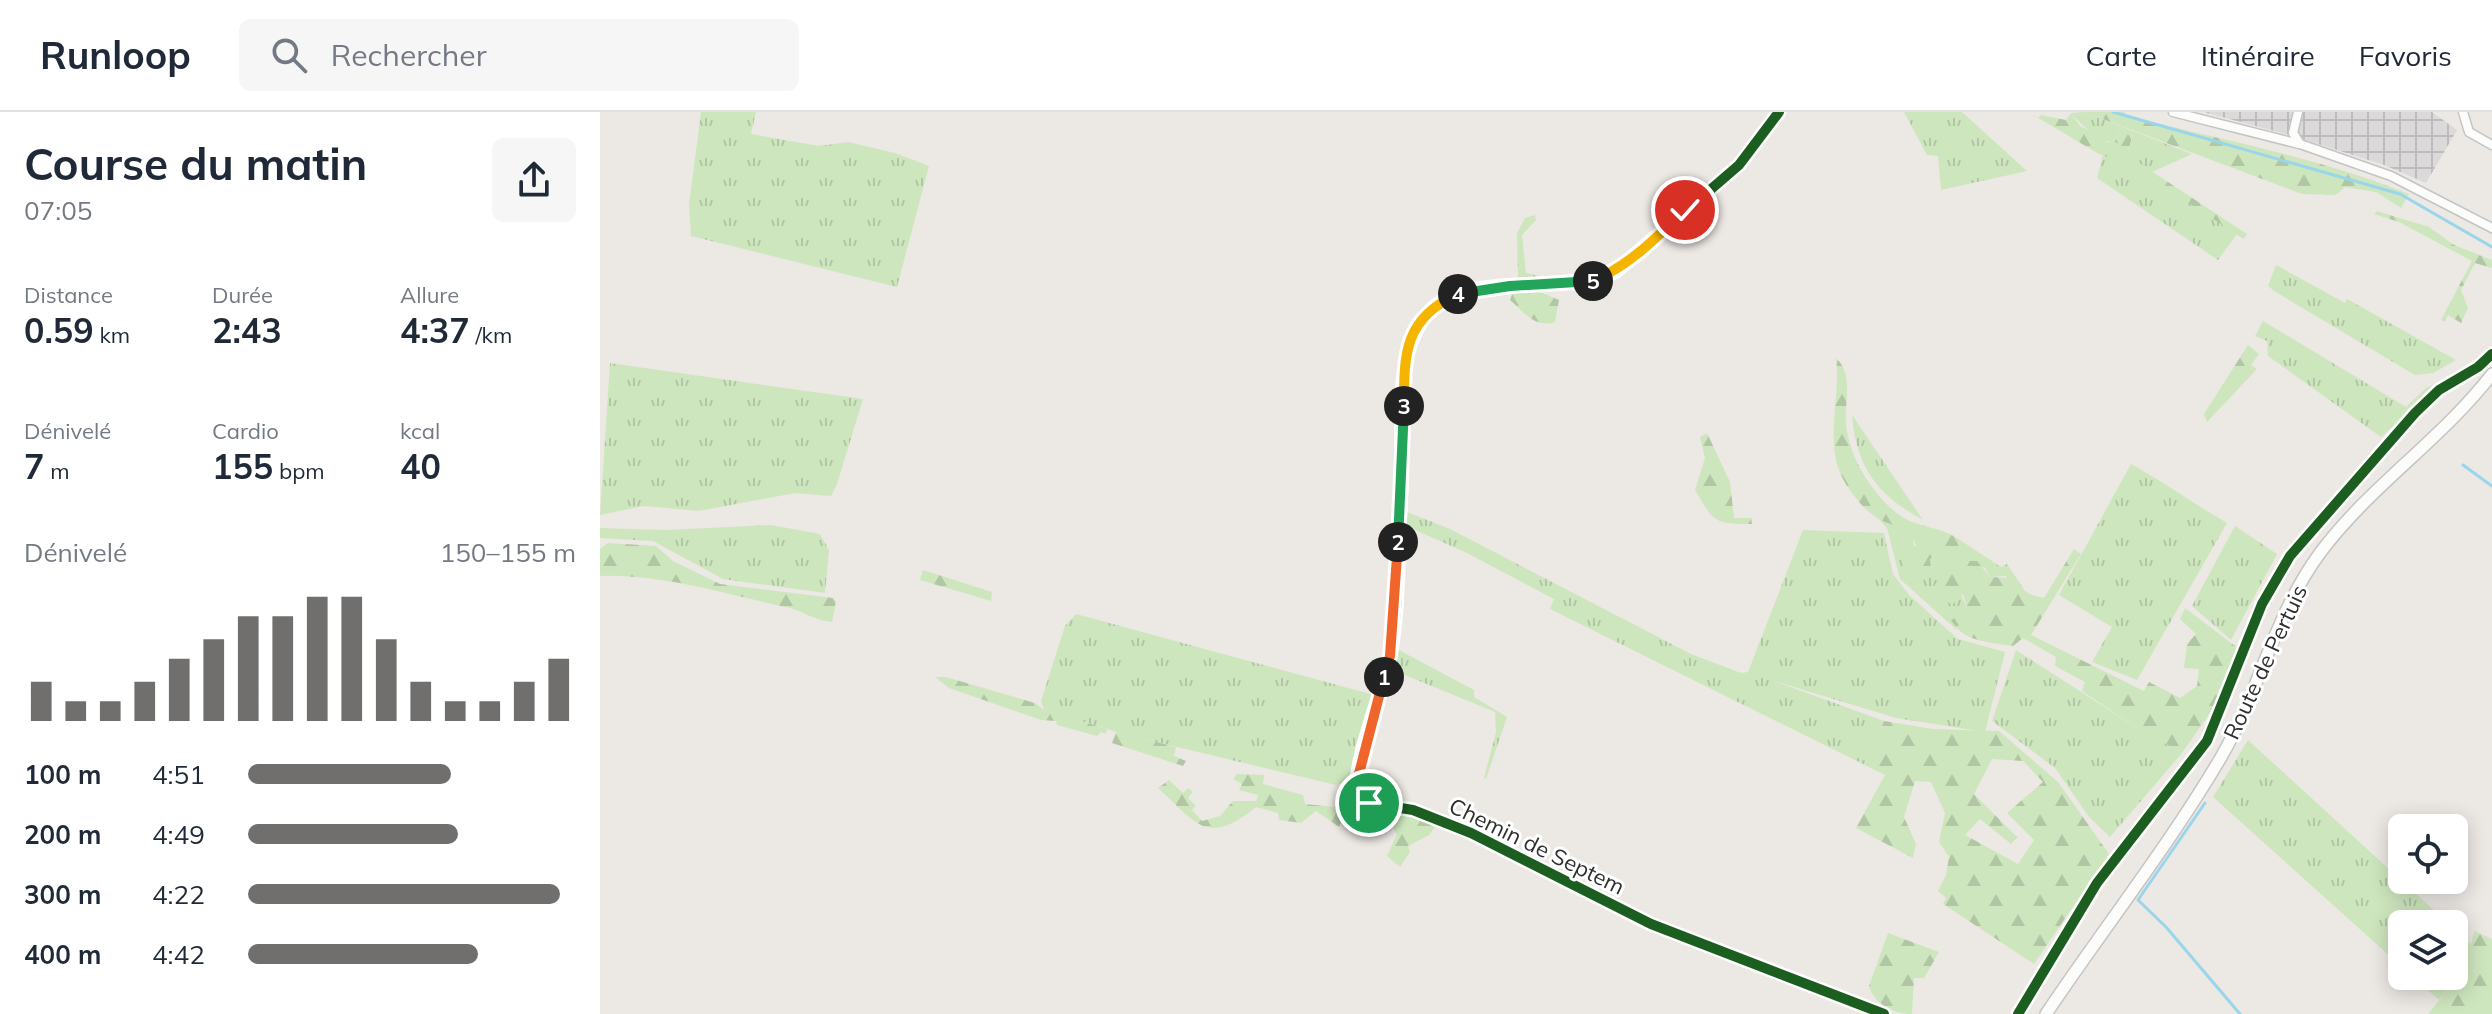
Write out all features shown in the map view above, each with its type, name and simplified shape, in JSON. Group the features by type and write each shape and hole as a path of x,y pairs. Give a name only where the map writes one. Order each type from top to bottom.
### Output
{"main road":[{"name":"Route de Pertuis","path":"2046,1014 2220,759 2280,622 2321,552 2364,503 2436,435 2492,374"},
{"name":"Route de Pertuis","path":"2036,1014 2097,937"}],"street":[{"name":"Chemin de Septem","path":"1779,112 1739,165 1615,272 1592,282 1510,286 1459,293 1439,302 1420,320 1404,357 1404,452 1390,656 1357,792 1363,802 1413,810 1471,833 1651,924 1884,1014"},
{"path":"2173,112 2300,144 2391,176 2492,228"},
{"path":"2298,112 2293,133 2300,144"},
{"path":"2463,112 2469,132 2492,145"},
{"path":"2018,1014 2097,883 2203,749 2225,702 2262,604 2290,556 2425,403 2492,354"}],"shaded area":[{"path":"2203,112 2432,112 2457,130 2426,183 2384,165 2293,136"}],"green space":[{"path":"701,112 756,112 751,134 819,146 848,142 895,153 929,166 897,287 691,236 689,205"},
{"path":"1904,112 1962,112 2027,171 1941,190 1938,156 1927,155"},
{"path":"2084,112 2192,154 2152,172 2127,155 2133,134 2117,130 2118,144 2104,140 2071,113"},
{"path":"2084,112 2124,112 2127,116 2305,159 2409,194 2401,208 2376,192 2345,187 2336,195 2302,194"},
{"path":"2071,113 2080,126 2097,134 2099,128 2105,130 2107,142 2118,143 2117,130 2133,133 2127,155 2247,234 2244,239 2128,164 2099,154 2038,118 2041,115 2066,120"},
{"path":"2103,155 2128,164 2237,234 2218,260 2097,178"},
{"path":"2377,211 2429,227 2454,245 2492,260 2492,268 2475,263 2461,290 2468,308 2461,323 2448,315 2445,322 2441,320 2472,261 2399,222 2374,214"},
{"path":"1535,215 1536,220 1522,235 1526,273 1546,277 1547,281 1536,284 1538,291 1559,300 1555,322 1548,324 1530,318 1510,300 1518,278 1517,233 1525,218"},
{"path":"2276,265 2345,303 2347,299 2456,360 2433,373 2415,375 2274,291 2268,286"},
{"path":"2263,321 2406,407 2426,388 2446,379 2381,437 2268,356 2267,341 2255,336"},
{"path":"2248,345 2259,354 2251,365 2257,369 2207,422 2204,414"},
{"path":"1836,358 1847,380 1846,424 1857,462 1879,496 1898,514 1960,540 1957,553 1964,561 1977,561 1990,577 2012,578 2013,590 2044,598 2074,549 2081,554 2031,635 2144,691 2149,682 2180,698 2197,686 2199,669 2184,668 2187,644 2196,634 2180,619 2185,608 2239,649 2212,710 2182,753 2137,728 2082,691 2085,682 2055,666 2056,657 2023,638 2013,646 1978,640 1962,633 1951,620 1968,611 1963,594 1952,605 1931,590 1946,571 1946,565 1936,554 1930,559 1931,569 1926,576 1917,579 1907,573 1903,557 1916,545 1913,539 1905,530 1866,510 1848,487 1836,461"},
{"path":"610,363 863,399 831,496 795,493 699,511 644,506 600,515"},
{"path":"1852,415 1923,520 1893,500 1872,478 1858,450"},
{"path":"1707,433 1730,482 1734,518 1751,518 1752,524 1716,519 1695,490 1705,458 1700,437"},
{"path":"2131,464 2227,523 2137,680 2092,662 2112,627 2059,595"},
{"path":"1407,512 1450,529 1691,654 1741,673 1748,672 1803,530 1884,533 1893,574 1909,595 1958,639 2005,652 1985,732 1896,718 1774,681 1884,721 1865,765 1550,609 1554,599 1467,553 1413,529 1402,542 1397,649 1474,690 1474,697 1507,717 1486,779 1496,732 1495,712 1395,671 1382,702 1360,788 1390,667 1402,516"},
{"path":"1878,518 1897,524 1913,536 1917,579 1926,576 1931,569 1930,559 1936,554 1946,565 1968,611 1956,629 1959,632 1900,579 1887,528"},
{"path":"771,525 820,534 829,550 825,593 723,579 653,541 600,538 600,528 665,530"},
{"path":"2235,526 2277,554 2231,640 2192,606"},
{"path":"1960,540 2001,567 2007,564 2025,591 2032,595 2013,590 2006,576 1990,577 1985,568 1964,561 1957,553"},
{"path":"608,543 656,546 673,561 720,584 833,598 836,601 832,622 790,608 696,586 648,578 600,576 600,549"},
{"path":"923,570 992,592 991,601 920,580"},
{"path":"1076,614 1374,695 1352,782 1336,785 1127,735 1044,710 1041,701 1065,626"},
{"path":"2016,650 2137,728 2182,753 2110,837 2089,817 2055,768 1992,721"},
{"path":"935,677 946,677 1035,703 1044,710 1107,729 1106,734 1101,732 1097,736 1057,725 1056,721 1041,720 949,688"},
{"path":"1884,721 1933,729 1999,731 2058,782 2109,854 2034,964 1943,904 1946,898 1938,891 1946,875 1949,857 1939,842 1945,813 1931,782 1915,781 1904,817 1916,844 1913,858 1856,828 1885,775 1865,765","holes":["1992,759 2023,761 2043,782 2007,813 2034,840 2018,864 1965,835 1980,819 2011,844 2017,837 1974,794"]},
{"path":"1116,732 1176,747 1174,756 1186,761 1183,766 1112,743"},
{"path":"2248,740 2388,868 2388,894 2416,894 2434,910 2388,910 2388,954 2213,797"},
{"path":"1237,774 1264,775 1263,784 1303,795 1305,804 1335,807 1343,802 1349,803 1339,827 1316,811 1301,823 1279,820 1278,813 1256,807 1226,826 1214,828 1193,820 1158,788 1169,780 1183,793 1188,788 1193,792 1188,798 1196,806 1192,810 1202,821 1220,816 1233,801 1256,801 1258,795 1239,790 1242,784 1233,779"},
{"path":"1387,808 1438,823 1429,835 1408,846 1410,852 1400,867 1387,856 1397,834 1384,815"},
{"path":"2474,931 2492,939 2492,1014 2428,1014 2448,990 2468,990 2468,959"},
{"path":"1888,933 1939,952 1924,978 1914,978 1912,1014 1886,1007 1875,998 1869,986"},
{"path":"2468,941 2473,946 2468,962"},
{"path":"2428,990 2447,990 2439,1000"}],"waterway":[{"path":"2113,112 2400,194 2492,247"},
{"path":"2463,465 2492,486"},
{"path":"2205,803 2138,900 2166,927 2240,1014"}],"cycle path":[{"path":"1779,112 1739,165 1615,272 1571,282 1475,289 1438,304 1422,321 1411,341 1402,391 1402,469 1393,636 1360,762 1357,792 1363,802 1413,810 1471,833 1651,924 1884,1014"},
{"path":"2018,1014 2097,883 2207,741 2262,604 2290,556 2415,413 2439,390 2478,367 2492,354"}],"route":[{"path":"1369,803 1359,798 1356,785 1390,656 1404,452 1404,357 1411,336 1420,320 1439,302 1459,293 1510,286 1592,282 1615,272 1638,255 1685,210"}]}
